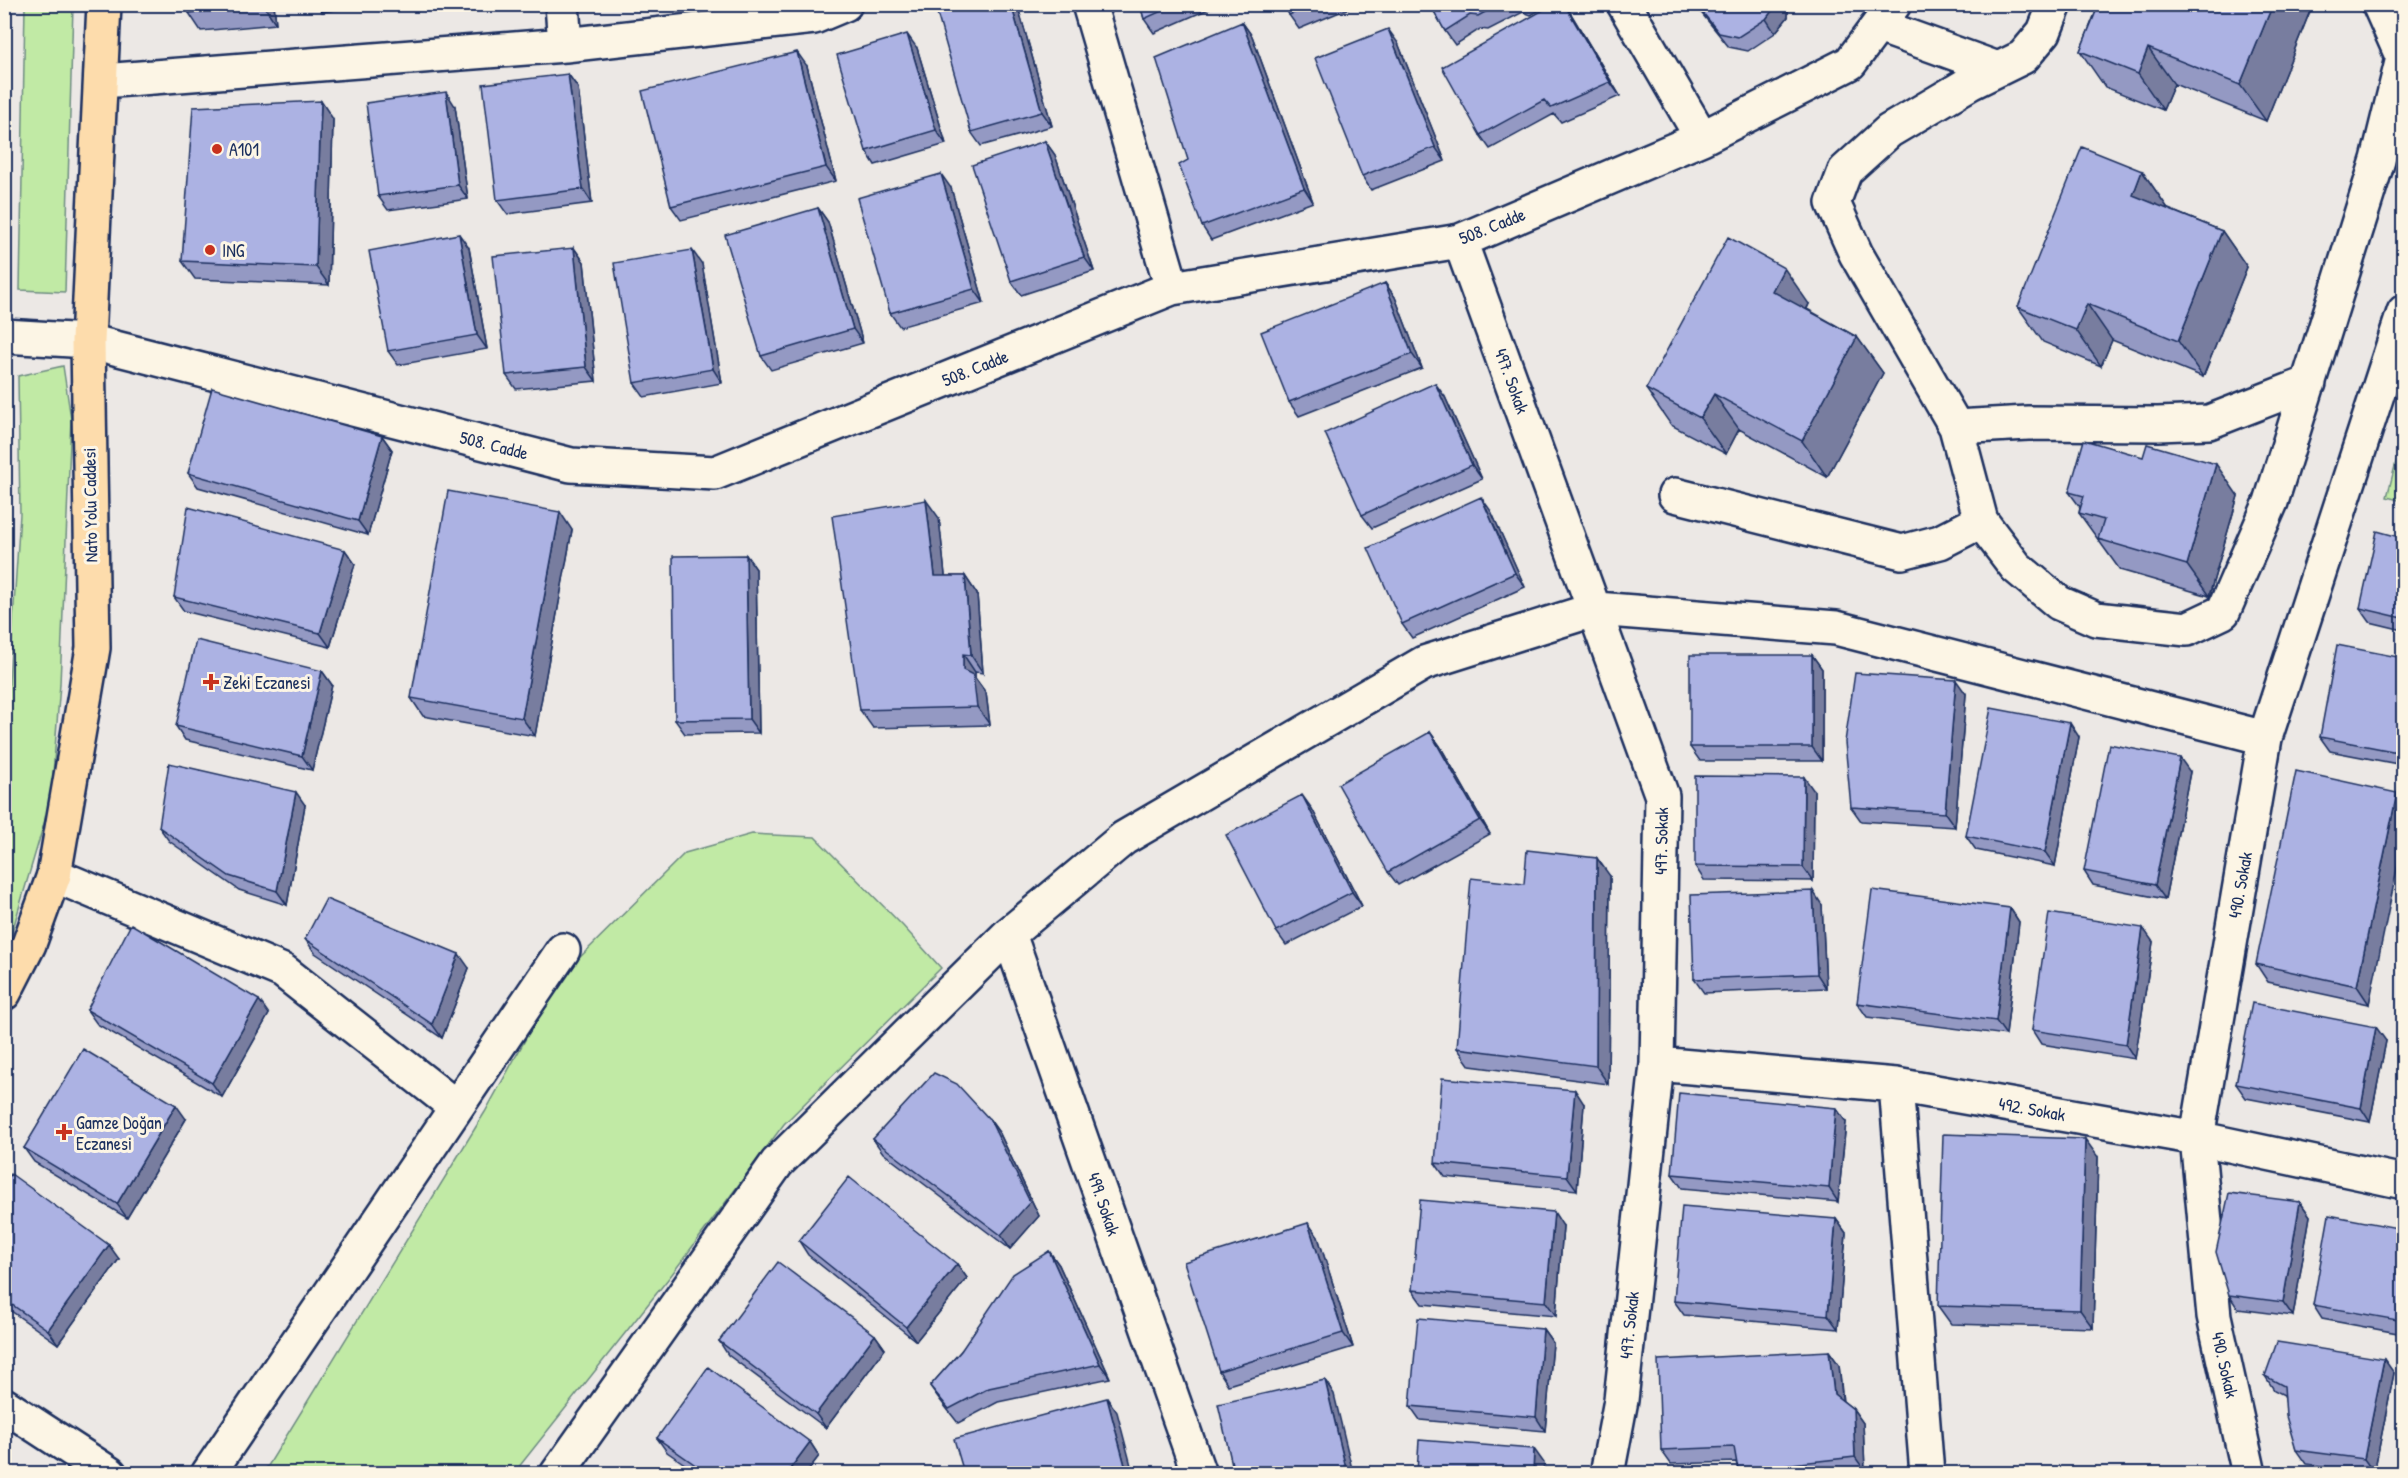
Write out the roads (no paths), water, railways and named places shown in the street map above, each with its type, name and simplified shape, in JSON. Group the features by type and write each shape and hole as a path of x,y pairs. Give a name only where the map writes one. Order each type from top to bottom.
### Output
{"main road":[{"name":"Nato Yolu Caddesi","path":"4,993 28,944 54,875 93,648 88,341 104,4"}],"street":[{"path":"562,4 565,45"},
{"path":"102,81 565,45 814,17 845,4"},
{"path":"1089,4 1172,288"},
{"path":"1624,4 1702,138"},
{"path":"2055,4 2044,32 2023,57 1970,83 1889,131 1845,171 1833,203 1856,254 1956,426 1981,521 2016,567 2059,603 2096,619 2187,629 2223,612 2271,502 2378,160 2403,58 2379,4"},
{"path":"1886,15 1998,69"},
{"name":"508. Cadde","path":"4,336 88,341 571,465 715,473 1172,288 1460,241 1702,138 1850,63 1886,15"},
{"name":"497. Sokak","path":"1460,241 1596,609 1662,796 1657,1064 1621,1400 1607,1473"},
{"name":"490. Sokak","path":"2249,1473 2214,1316 2198,1138 2265,738 2403,312"},
{"path":"1956,426 2028,423 2209,422 2309,383"},
{"path":"1675,495 1902,552 1940,542 1981,521"},
{"path":"557,1473 777,1163 1009,934 1124,838 1424,663 1596,609 1836,628 2265,738"},
{"path":"54,875 284,971 456,1107"},
{"name":"499. Sokak","path":"1009,934 1199,1473"},
{"path":"208,1473 563,950"},
{"name":"492. Sokak","path":"1657,1064 1896,1085 2198,1138 2403,1182"},
{"path":"1896,1085 1927,1473"},
{"path":"4,1405 110,1473"}],"place":[{"name":"A101","path":"217,149"},
{"name":"ING","path":"210,250"},
{"name":"Zeki Eczanesi","path":"211,682"},
{"name":"Gamze Doğan Eczanesi","path":"64,1132"}]}
